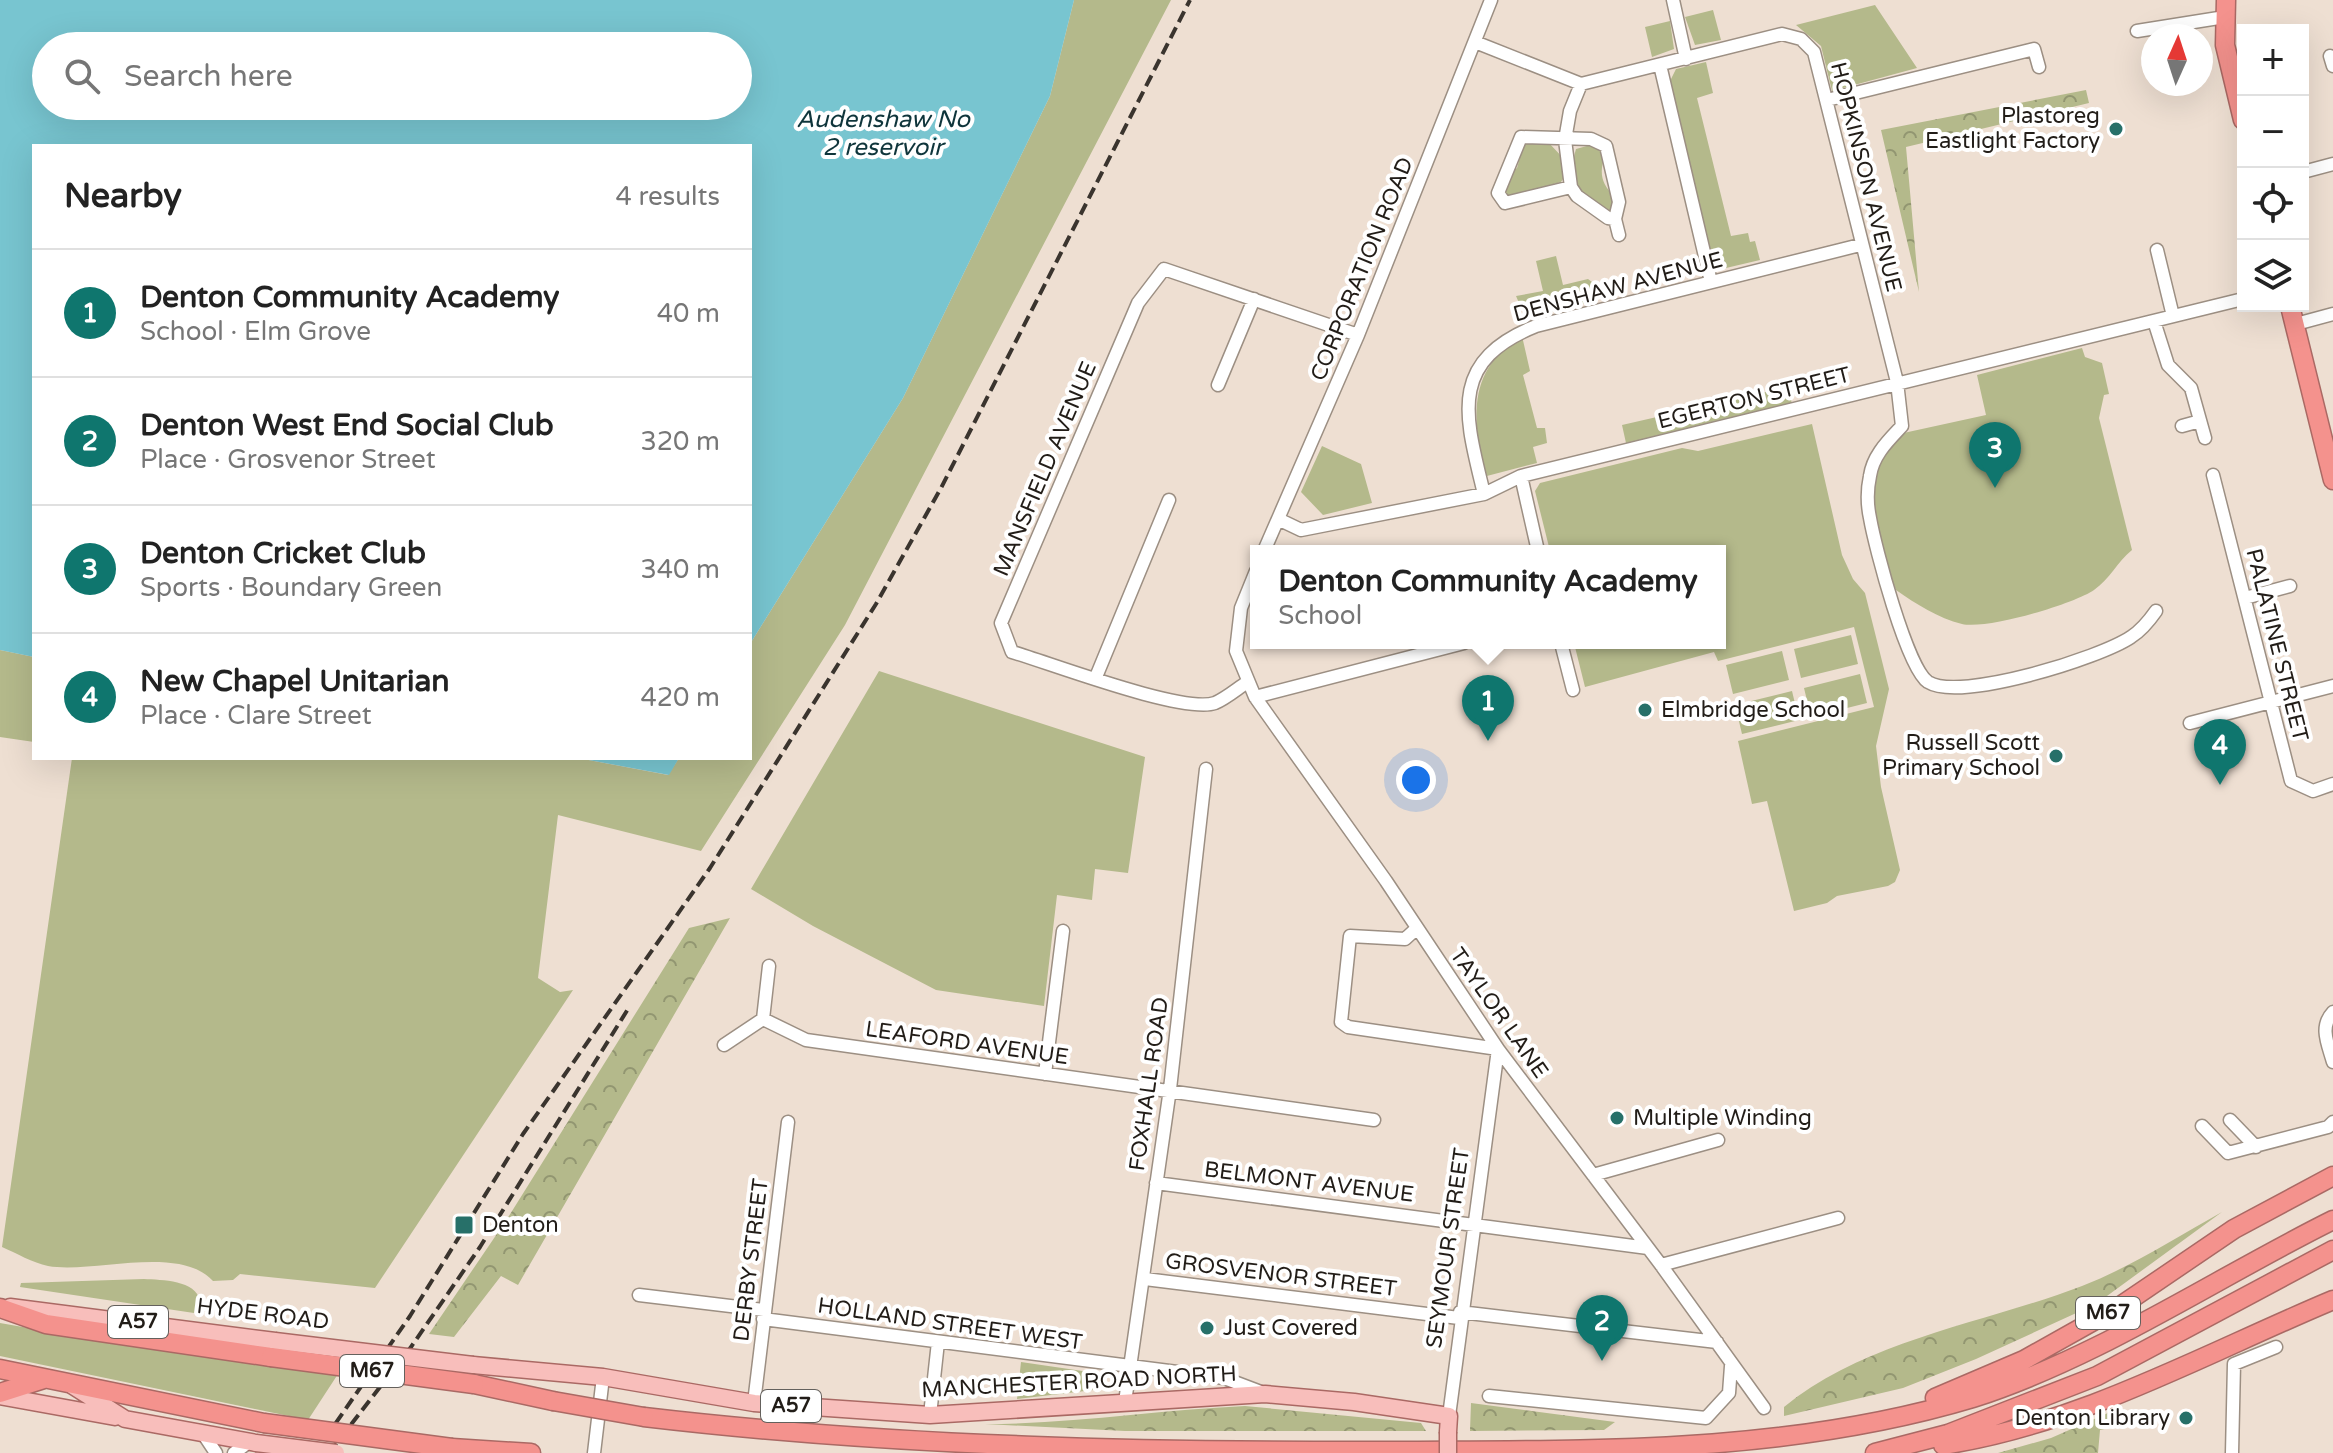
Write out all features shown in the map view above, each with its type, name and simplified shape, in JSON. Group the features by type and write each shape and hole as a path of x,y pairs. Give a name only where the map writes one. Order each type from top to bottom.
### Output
{"highway":[{"path":"2226,8 2225,45 2237,96"},
{"path":"2293,315 2333,480"},
{"name":"M67","path":"1870,1426 2024,1360 2122,1305 2234,1229 2333,1176"},
{"name":"M67","path":"0,1307 46,1324 273,1349 644,1417 766,1431 900,1441 1206,1451 1673,1449 1763,1443 1870,1426 1976,1397 2128,1330 2333,1220"},
{"name":"M67","path":"1875,1453 1948,1434 2097,1376 2333,1250"},
{"path":"1888,1453 1961,1442 2039,1421 2141,1385 2333,1300"},
{"path":"0,1369 264,1423 452,1448 531,1453"},
{"path":"0,1395 56,1380"}],"main road":[{"name":"HYDE ROAD","path":"273,1349 473,1365"},
{"name":"MANCHESTER ROAD NORTH","path":"473,1365 603,1377 754,1403 930,1415 1265,1394 1354,1402 1448,1424"},
{"path":"56,1380 125,1419"},
{"path":"0,1395 204,1435 336,1453"},
{"name":"SEYMOUR STREET","path":"1448,1424 1448,1453"}],"street":[{"name":"CORPORATION ROAD","path":"1267,545 1358,335 1491,0"},
{"path":"1673,0 1686,59"},
{"path":"2137,31 2226,8"},
{"name":"HOPKINSON AVENUE","path":"1581,84 1782,34 1801,39 1814,52 1860,245 1897,382 1902,426 1874,460 1867,496 1870,519 1900,625 1917,670 1925,680 1939,688 1977,686 2088,656 2130,638 2156,611"},
{"path":"1475,42 1581,84 1570,111 1565,140 1571,187 1577,196 1608,218 1615,219"},
{"path":"1827,100 2034,49 2039,67"},
{"path":"1660,65 1711,282"},
{"path":"1571,187 1505,203 1498,193 1521,137 1591,139 1606,146 1619,202 1615,219 1619,235"},
{"path":"2309,170 2333,164"},
{"name":"DENSHAW AVENUE","path":"1484,494 1466,420 1469,398 1484,360 1506,338 1536,326 1860,245"},
{"path":"2157,250 2173,316"},
{"name":"MANSFIELD AVENUE","path":"1246,683 1215,703 1157,697 1012,652 1001,623 1138,303 1164,269 1358,335"},
{"path":"1218,385 1254,299"},
{"name":"EGERTON STREET","path":"1278,519 1301,530 1484,494 1521,476 2237,300"},
{"path":"2293,315 2333,314"},
{"path":"2154,321 2168,365 2191,388 2205,438"},
{"path":"2182,426 2200,421"},
{"name":"PALATINE STREET","path":"2213,475 2291,781 2313,791 2333,784"},
{"path":"1521,476 1537,545"},
{"path":"1096,677 1169,500"},
{"path":"2245,598 2290,586"},
{"name":"TAYLOR LANE","path":"1250,588 1237,625 1236,651 1246,683 1498,1049 1764,1408"},
{"path":"1255,697 1441,649"},
{"path":"1563,649 1573,690"},
{"path":"2190,723 2333,686"},
{"name":"FOXHALL ROAD","path":"1125,1402 1170,1089 1206,769"},
{"path":"1416,929 1405,939 1356,933 1350,936 1341,1022 1348,1027 1498,1049"},
{"path":"1045,1074 1063,931"},
{"path":"724,1045 763,1019 769,966"},
{"path":"2333,1012 2327,1019 2325,1032 2333,1062"},
{"name":"LEAFORD AVENUE","path":"763,1019 806,1040 1374,1120"},
{"name":"SEYMOUR STREET","path":"1448,1424 1472,1223 1498,1049"},
{"path":"2230,1120 2256,1147"},
{"name":"DERBY STREET","path":"754,1403 788,1122"},
{"path":"2202,1126 2228,1153 2328,1127 2333,1122"},
{"path":"1593,1175 1718,1140"},
{"name":"BELMONT AVENUE","path":"1156,1183 1648,1248"},
{"path":"1661,1265 1838,1218"},
{"name":"GROSVENOR STREET","path":"1145,1279 1717,1342"},
{"name":"HOLLAND STREET WEST","path":"639,1295 938,1342 1224,1378 1265,1394"},
{"path":"930,1415 938,1342"},
{"path":"2232,1453 2234,1364 2276,1347"},
{"path":"1489,1396 1706,1418 1729,1393 1731,1366"},
{"path":"594,1453 603,1377"},
{"path":"204,1435 216,1453"},
{"path":"234,1453 252,1443"}],"green space":[{"path":"1074,0 1171,0 845,625 701,851 558,815 538,978 560,992 573,990 375,1288 240,1274 233,1280 213,1281 198,1270 158,1262 48,1266 2,1247 72,760 589,760 668,775 678,760 752,760 752,641 903,398 1050,96"},
{"path":"1875,5 1917,68 1832,91 1821,46 1796,25"},
{"path":"1713,10 1721,40 1695,45 1685,17"},
{"path":"1670,21 1674,49 1652,57 1645,27"},
{"path":"1706,62 1713,93 1697,98 1731,236 1748,233 1750,242 1755,241 1760,260 1726,268 1713,261 1670,81 1676,69"},
{"path":"2086,90 2089,103 1906,147 1919,292 1881,130"},
{"path":"1548,142 1565,160 1565,176 1561,182 1506,197 1503,194 1510,172 1517,168 1524,143"},
{"path":"1594,144 1605,156 1602,178 1614,196 1612,212 1607,214 1584,194 1573,170 1576,149"},
{"path":"1556,256 1563,285 1588,279 1592,282 1597,300 1526,319 1516,296 1543,291 1536,261"},
{"path":"1522,336 1530,371 1523,375 1537,428 1545,428 1547,443 1533,447 1537,463 1483,477 1477,416 1482,381 1503,350"},
{"path":"2082,348 2085,357 2102,363 2109,394 2104,395 2099,418 2132,550 2094,590 2051,608 1991,623 1974,625 1953,621 1896,590 1877,528 1872,493 1876,465 1884,453 1899,434 1986,415 1977,375"},
{"path":"1788,387 1792,404 1626,443 1622,425"},
{"path":"1812,424 1842,555 1853,579 1865,593 1889,689 1876,746 1881,787 1900,870 1895,882 1888,886 1837,896 1827,903 1794,911 1767,801 1752,804 1738,741 1874,707 1854,627 1718,661 1714,652 1585,687 1576,649 1726,649 1726,545 1548,545 1535,491 1540,483 1682,448 1698,451"},
{"path":"1322,446 1361,464 1372,503 1323,515 1301,492"},
{"path":"1851,635 1858,664 1801,678 1794,649"},
{"path":"0,650 32,657 32,742 0,737"},
{"path":"1782,651 1789,680 1733,694 1726,665"},
{"path":"879,671 1145,757 1128,873 1095,869 1092,900 1057,895 1044,1006 936,990 813,926 751,889"},
{"path":"1860,674 1867,703 1811,717 1804,688"},
{"path":"1792,691 1799,720 1742,734 1735,705"},
{"path":"730,918 518,1285 501,1276 454,1337 429,1334 507,1219 689,928"},
{"path":"2222,1212 2096,1304 1976,1359 1903,1388 1784,1416 1784,1407 1852,1365 1927,1335 2082,1286 2136,1261"},
{"path":"144,1279 177,1282 192,1289 200,1301 194,1313 20,1287 21,1283"},
{"path":"0,1323 148,1349 338,1374 308,1420 0,1356"},
{"path":"1021,1362 1103,1374 1102,1389 1017,1399"},
{"path":"1471,1403 1615,1422 1604,1430 1470,1431"},
{"path":"1245,1406 1421,1423 1426,1431 1125,1431 985,1424 1050,1422"},
{"path":"2117,1409 2118,1426 2100,1430 2098,1453 1998,1453 2051,1438"}],"water":[{"name":"Audenshaw No 2 reservoir","path":"0,0 1074,0 1050,96 903,398 752,641 752,144 32,144 32,657 0,650"},
{"path":"589,760 678,760 669,775"}],"railway":[{"path":"315,1453 410,1316 523,1134 710,868 876,604 941,488 1190,0"},
{"path":"329,1453 411,1347 480,1247 628,1009"}],"place":[{"name":"Plastoreg Eastlight Factory","path":"2116,129"},
{"name":"Denton Cricket Club","path":"1995,488"},
{"name":"Elmbridge School","path":"1645,710"},
{"name":"Denton Community Academy","path":"1488,741"},
{"name":"Russell Scott Primary School","path":"2056,756"},
{"name":"New Chapel Unitarian","path":"2220,785"},
{"name":"Multiple Winding","path":"1617,1118"},
{"name":"Denton","path":"464,1225"},
{"name":"Just Covered","path":"1207,1328"},
{"name":"Denton West End Social Club","path":"1602,1361"},
{"name":"Denton Library","path":"2186,1418"}]}
